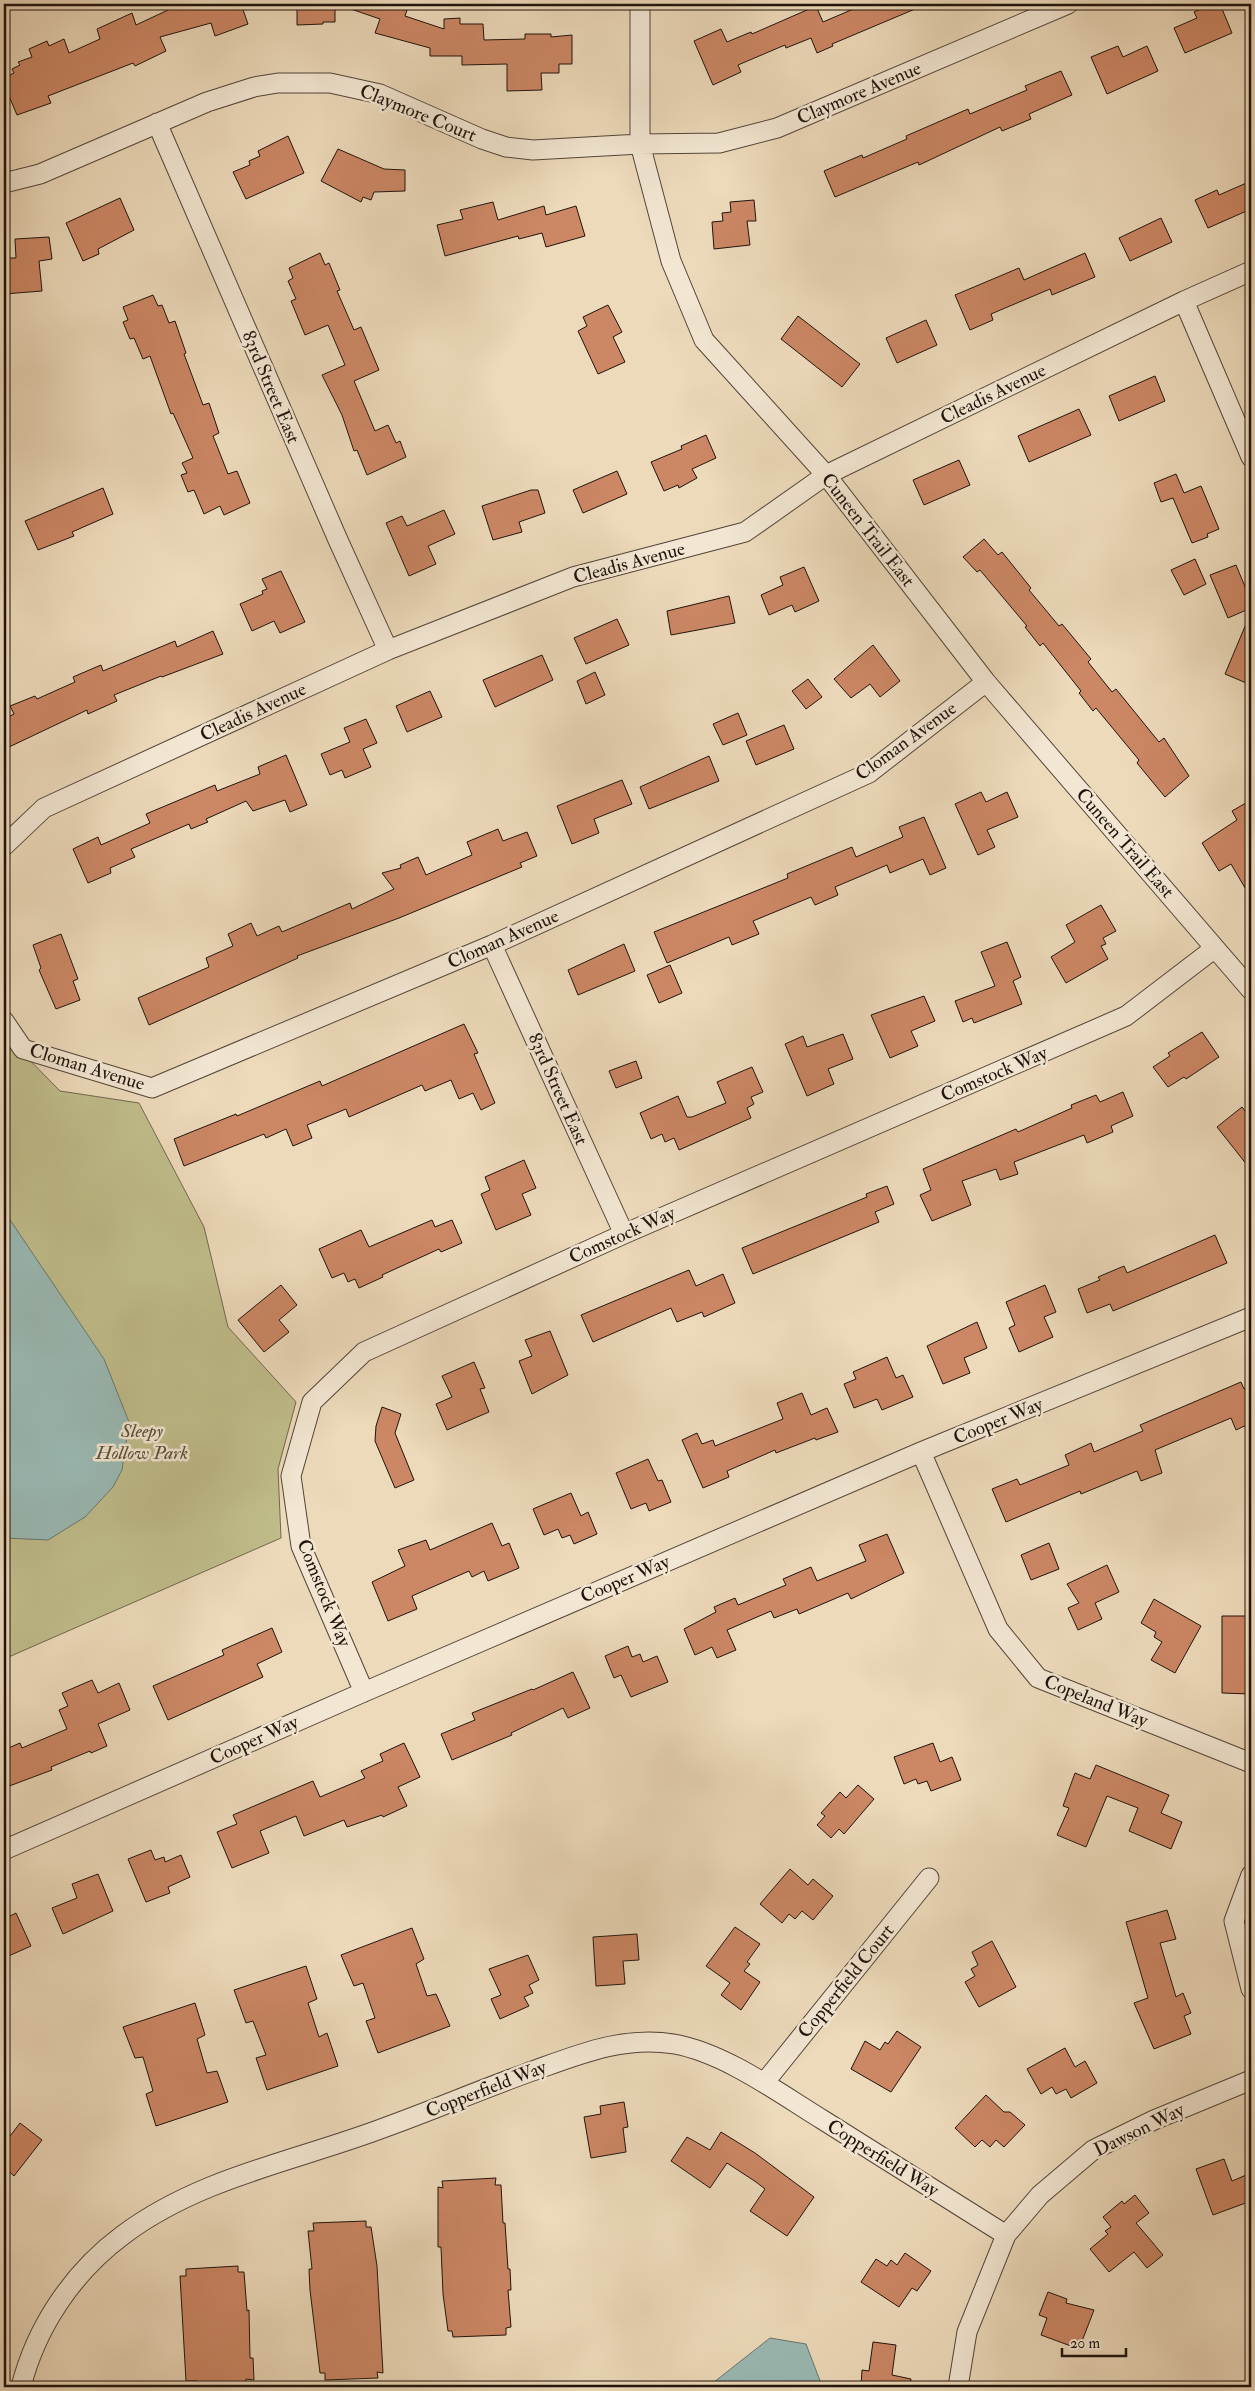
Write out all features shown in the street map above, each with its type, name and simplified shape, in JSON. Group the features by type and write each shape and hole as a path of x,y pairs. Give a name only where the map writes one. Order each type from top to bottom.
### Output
{"street":[{"name":"Cuneen Trail East","path":"640,4 640,144 671,261 704,340 826,475 986,682 1251,990"},
{"name":"Claymore Avenue","path":"640,144 719,143 777,128 1068,4"},
{"name":"Claymore Court","path":"4,183 40,174 207,102 254,87 295,82 330,83 380,94 482,139 506,147 533,150 640,144"},
{"name":"83rd Street East","path":"157,123 335,533 388,650"},
{"name":"Cleadis Avenue","path":"4,846 44,808 388,650 573,577 744,532 826,475 1184,301 1251,271"},
{"path":"1184,301 1251,457"},
{"name":"Cloman Avenue","path":"4,1021 23,1049 152,1088 492,945 869,773 986,682"},
{"name":"83rd Street East","path":"492,945 624,1234"},
{"name":"Comstock Way","path":"364,1692 301,1546 291,1476 312,1402 364,1352 624,1234 1126,1016 1215,948"},
{"name":"Cooper Way","path":"4,1850 364,1692 921,1452 1251,1317"},
{"name":"Copeland Way","path":"921,1452 998,1629 1038,1678 1251,1763"},
{"path":"1251,1875 1234,1921 1251,1989"},
{"name":"Copperfield Court","path":"764,2083 929,1878"},
{"name":"Copperfield Way","path":"21,2387 34,2349 56,2306 86,2268 122,2236 163,2209 230,2179 379,2130 458,2098 592,2050 622,2043 647,2041 695,2048 764,2083 1006,2235"},
{"name":"Dawson Way","path":"958,2387 967,2332 1006,2235 1040,2195 1093,2150 1154,2120 1251,2080"}],"green space":[{"name":"Sleepy Hollow Park","path":"4,1034 60,1091 139,1103 204,1227 228,1327 296,1402 278,1469 281,1538 4,1659"}],"water":[{"path":"4,1211 104,1359 129,1422 122,1470 113,1487 85,1517 48,1540 4,1538"},
{"path":"770,2338 806,2344 822,2386 660,2387 664,2385 709,2386"}],"building":[{"path":"167,4 241,4 248,24 215,36 211,23 160,37 166,51 135,66 133,63 48,96 51,103 17,115 4,84 4,78 14,73 12,69 20,65 18,62 32,57 29,49 47,41 49,46 64,39 69,53 100,39 97,29 132,13 136,25 168,10"},
{"path":"297,4 335,4 335,22 297,25"},
{"path":"345,4 409,4 405,16 444,29 444,19 460,18 460,24 483,24 484,40 525,39 525,34 551,34 551,37 572,35 572,64 559,64 559,73 541,73 542,90 507,91 507,64 462,65 462,56 430,56 430,48 375,33 380,19 345,7"},
{"path":"865,4 927,4 832,44 833,46 817,53 811,38 786,48 785,45 738,65 741,72 713,85 694,41 721,29 727,42 751,32 752,34 816,6 823,22"},
{"path":"1212,4 1220,4 1232,33 1185,53 1174,28 1197,18 1194,12"},
{"path":"1118,46 1123,57 1147,46 1158,71 1107,94 1091,57"},
{"path":"1061,71 1072,95 1029,114 1031,119 1002,131 1000,127 919,165 918,162 835,197 824,171 862,155 863,158 907,139 906,136 968,109 970,114 1027,90 1025,86"},
{"path":"288,136 304,173 246,199 233,172 250,165 249,161 260,156 258,151"},
{"path":"338,149 384,169 405,170 405,191 374,192 371,200 363,197 361,202 321,181"},
{"path":"1251,181 1251,209 1208,228 1195,200 1217,190 1219,195"},
{"path":"120,198 134,230 98,249 99,254 83,261 66,223"},
{"path":"754,200 756,221 747,221 750,245 714,249 712,222 723,221 722,213 731,212 730,202"},
{"path":"493,202 498,220 544,206 546,215 576,206 585,236 546,247 542,233 519,239 518,236 445,256 437,225 463,219 460,210"},
{"path":"1161,218 1172,242 1130,261 1119,238"},
{"path":"49,237 52,259 39,261 42,291 4,294 4,258 16,258 15,239"},
{"path":"320,253 325,265 329,263 340,290 337,291 354,330 361,327 379,370 354,381 375,431 388,425 396,443 400,441 406,457 367,475 357,450 354,451 342,415 322,375 345,365 328,325 305,335 291,301 296,299 288,281 293,278 289,268"},
{"path":"1085,253 1095,277 1052,295 1050,289 991,314 993,320 970,330 955,295 1019,268 1024,280"},
{"path":"153,295 158,306 162,305 169,323 175,321 186,353 184,354 203,405 209,403 219,433 213,436 228,474 237,471 250,503 224,515 220,506 204,514 194,490 188,492 181,475 187,473 182,463 193,458 173,413 171,414 150,356 143,359 134,338 130,339 123,322 128,320 123,307"},
{"path":"608,305 622,332 613,337 625,362 598,374 578,331 587,326 583,317"},
{"path":"798,316 860,364 842,387 781,339"},
{"path":"926,320 937,345 897,363 886,338"},
{"path":"1155,376 1165,401 1119,421 1109,396"},
{"path":"1079,409 1091,435 1029,462 1018,436"},
{"path":"706,435 716,458 692,469 697,478 679,488 678,485 664,491 651,462 682,449 681,446"},
{"path":"959,460 970,485 924,505 913,480"},
{"path":"617,471 627,494 583,513 573,490"},
{"path":"1176,474 1184,493 1201,486 1219,529 1207,534 1208,537 1192,543 1173,498 1161,502 1154,483"},
{"path":"103,488 113,514 72,532 74,536 38,550 25,521"},
{"path":"531,490 538,490 545,513 519,522 522,532 493,540 482,506"},
{"path":"444,510 455,534 428,546 436,564 409,576 386,523 402,516 407,526"},
{"path":"984,539 998,555 1002,552 1031,588 1029,590 1059,626 1062,624 1091,659 1088,662 1112,692 1116,689 1159,742 1164,738 1189,776 1165,797 1137,763 1139,760 1096,708 1093,711 1079,693 1081,691 1043,643 1040,646 1025,627 1027,626 980,570 977,572 963,557"},
{"path":"1195,559 1206,584 1184,595 1171,570"},
{"path":"1236,565 1251,601 1251,608 1228,618 1210,575"},
{"path":"804,567 819,601 795,612 792,605 769,615 761,595 783,585 780,577"},
{"path":"281,571 305,622 280,633 274,621 252,631 240,604 263,594 262,591 267,589 262,579"},
{"path":"729,596 735,623 671,635 667,611"},
{"path":"1251,612 1251,685 1225,674"},
{"path":"617,619 629,645 586,664 574,638"},
{"path":"213,631 223,654 114,695 117,701 88,714 87,710 9,747 4,736 4,719 14,714 10,706 35,696 37,699 75,682 73,677 101,665 103,671 175,641 177,647"},
{"path":"873,645 900,681 880,697 870,684 851,698 834,679"},
{"path":"542,655 553,680 495,707 483,680"},
{"path":"595,672 605,695 586,704 577,681"},
{"path":"808,679 822,697 806,709 792,691"},
{"path":"430,691 442,717 407,732 396,706"},
{"path":"738,713 747,735 723,745 713,724"},
{"path":"366,719 377,743 363,749 371,767 345,778 342,770 330,775 321,754 350,742 344,728"},
{"path":"784,725 794,749 756,765 746,741"},
{"path":"286,755 307,805 290,812 285,800 253,811 246,801 206,819 208,822 191,829 189,824 131,849 135,857 110,868 111,873 88,883 73,849 98,837 101,845 150,823 146,814 215,785 217,791 260,774 258,767"},
{"path":"709,756 719,781 649,809 640,787"},
{"path":"622,780 632,804 594,819 599,833 572,844 557,806"},
{"path":"981,792 986,802 1007,792 1018,817 987,830 995,847 978,855 955,804"},
{"path":"1251,800 1251,898 1231,864 1219,871 1202,843 1237,820 1232,811"},
{"path":"924,817 946,868 930,875 923,859 890,873 887,865 835,887 838,895 815,905 811,897 753,921 759,934 732,945 729,937 667,963 654,932 788,878 787,874 852,847 856,857 903,837 899,827"},
{"path":"498,829 503,841 527,832 537,856 520,863 522,867 399,918 297,956 298,958 149,1025 138,998 209,967 206,958 233,946 228,934 251,923 257,936 279,926 282,932 350,903 352,909 394,889 382,873 401,868 400,865 418,857 426,875 472,855 467,842"},
{"path":"1101,905 1116,931 1103,938 1106,944 1101,946 1108,959 1066,983 1051,957 1075,942 1066,925"},
{"path":"61,934 78,979 73,981 80,1000 56,1009 39,970 41,968 33,945"},
{"path":"1007,942 1021,977 1013,981 1022,1004 974,1023 972,1018 963,1022 955,1001 995,986 981,952"},
{"path":"624,944 635,971 578,995 568,970"},
{"path":"670,965 682,993 659,1003 647,975"},
{"path":"924,996 935,1021 911,1031 918,1046 890,1058 871,1015"},
{"path":"464,1024 478,1053 474,1054 495,1103 481,1110 473,1093 459,1099 451,1080 425,1091 422,1085 349,1117 346,1109 307,1125 312,1138 293,1146 286,1129 266,1138 264,1134 184,1166 174,1139 236,1114 237,1116 320,1081 322,1086"},
{"path":"1202,1032 1219,1057 1186,1079 1184,1077 1168,1087 1153,1067 1170,1056 1168,1053"},
{"path":"843,1034 853,1059 828,1069 834,1084 807,1096 785,1044 803,1036 807,1047"},
{"path":"636,1061 642,1078 616,1088 609,1071"},
{"path":"752,1067 763,1092 751,1097 754,1104 747,1108 751,1118 679,1150 674,1138 665,1142 662,1134 651,1139 640,1113 678,1096 687,1117 692,1117 726,1103 717,1082"},
{"path":"1123,1092 1133,1116 1111,1126 1113,1132 1087,1143 1084,1135 1014,1162 1018,1174 1000,1180 996,1169 962,1181 971,1205 932,1221 920,1195 931,1190 923,1169 1016,1129 1018,1132 1072,1108 1071,1105 1096,1095 1100,1102"},
{"path":"1242,1107 1251,1119 1251,1170 1217,1127"},
{"path":"524,1160 536,1188 522,1194 531,1215 496,1230 481,1194 490,1190 485,1177"},
{"path":"887,1186 894,1204 875,1212 879,1222 753,1274 742,1248 867,1197 866,1194"},
{"path":"432,1220 435,1227 452,1220 462,1243 441,1252 439,1249 382,1275 383,1277 359,1288 355,1279 348,1282 344,1273 332,1278 319,1249 361,1230 369,1247"},
{"path":"1215,1235 1227,1263 1113,1311 1110,1304 1087,1313 1078,1289 1100,1280 1098,1277 1124,1266 1127,1273"},
{"path":"689,1270 696,1286 723,1274 735,1303 704,1317 702,1312 677,1322 671,1308 593,1342 581,1315"},
{"path":"281,1285 297,1305 279,1320 289,1332 264,1352 238,1320"},
{"path":"1045,1285 1056,1312 1044,1317 1053,1337 1019,1352 1009,1328 1015,1325 1006,1302"},
{"path":"977,1322 987,1348 964,1358 970,1373 943,1384 927,1346"},
{"path":"550,1331 568,1375 532,1394 519,1361 532,1356 525,1340"},
{"path":"887,1357 896,1378 903,1375 913,1397 882,1410 877,1399 854,1408 844,1384 856,1379 853,1372"},
{"path":"474,1362 485,1388 480,1389 489,1412 447,1430 436,1404 452,1397 442,1376"},
{"path":"1241,1382 1244,1389 1251,1386 1251,1423 1236,1430 1231,1418 1155,1450 1162,1473 1141,1481 1137,1471 1081,1494 1080,1491 1006,1522 992,1489 1017,1479 1020,1485 1069,1465 1065,1455 1091,1443 1094,1452 1143,1431 1140,1425"},
{"path":"802,1393 811,1415 827,1408 838,1432 816,1440 815,1438 776,1453 775,1450 727,1471 729,1477 703,1488 682,1440 697,1433 702,1444 713,1440 715,1446 783,1419 777,1403"},
{"path":"382,1407 401,1414 395,1433 414,1480 395,1488 375,1441 376,1426"},
{"path":"648,1459 658,1481 662,1480 671,1502 649,1511 646,1503 631,1509 616,1473"},
{"path":"571,1493 581,1516 588,1512 597,1534 574,1544 570,1535 562,1538 558,1529 544,1535 533,1509"},
{"path":"492,1523 502,1546 509,1543 519,1568 488,1581 484,1571 472,1577 469,1571 412,1596 417,1609 388,1621 372,1582 405,1566 398,1550 426,1540 430,1550"},
{"path":"887,1534 904,1573 851,1599 848,1593 799,1614 797,1609 774,1618 771,1611 727,1630 736,1650 717,1658 712,1647 695,1655 684,1629 716,1612 714,1607 735,1598 738,1605 786,1585 783,1579 811,1567 817,1581 866,1561 859,1545"},
{"path":"1049,1543 1059,1569 1031,1580 1021,1555"},
{"path":"1107,1565 1119,1592 1095,1603 1102,1619 1078,1630 1068,1608 1079,1603 1067,1584"},
{"path":"1154,1599 1201,1626 1175,1673 1151,1660 1162,1642 1154,1637 1156,1632 1141,1623"},
{"path":"1222,1616 1251,1616 1251,1694 1222,1693"},
{"path":"272,1628 282,1652 257,1664 263,1677 168,1720 153,1686 224,1655 222,1650"},
{"path":"628,1646 632,1657 640,1654 643,1662 657,1656 668,1682 631,1697 621,1675 614,1678 605,1656"},
{"path":"573,1672 590,1708 568,1718 563,1708 511,1733 512,1735 452,1760 441,1734 475,1720 472,1713 533,1690"},
{"path":"92,1680 98,1693 119,1683 130,1710 98,1724 107,1746 91,1753 90,1751 51,1767 52,1770 4,1788 4,1750 20,1743 22,1748 67,1729 59,1710 68,1706 62,1693"},
{"path":"404,1743 420,1777 398,1787 407,1806 383,1817 382,1815 347,1827 344,1820 304,1836 296,1816 260,1831 269,1853 232,1868 217,1832 237,1824 233,1815 313,1781 320,1797 365,1778 361,1771 383,1761 380,1754"},
{"path":"933,1743 940,1762 952,1757 961,1780 931,1791 927,1781 918,1784 916,1779 904,1784 894,1757"},
{"path":"1096,1765 1169,1795 1161,1813 1182,1822 1171,1849 1129,1831 1138,1808 1107,1796 1086,1847 1057,1835 1069,1808 1063,1806 1075,1773 1090,1779"},
{"path":"858,1785 874,1799 844,1834 839,1829 831,1838 817,1825 825,1816 821,1813 840,1792 846,1798"},
{"path":"151,1850 155,1860 164,1857 165,1862 181,1855 190,1877 168,1887 170,1893 146,1902 128,1859"},
{"path":"790,1869 808,1885 813,1879 833,1896 813,1920 802,1911 795,1919 789,1914 782,1923 760,1904"},
{"path":"98,1874 113,1911 63,1934 52,1908 77,1898 72,1884"},
{"path":"1167,1910 1176,1939 1160,1943 1176,1997 1183,1993 1191,2013 1184,2016 1191,2034 1154,2049 1134,2003 1148,1998 1126,1922"},
{"path":"16,1913 31,1946 4,1958 4,1919"},
{"path":"735,1927 760,1944 747,1962 750,1964 744,1971 760,1982 741,2010 721,1995 730,1983 706,1966"},
{"path":"412,1928 424,1959 416,1964 427,1996 436,1994 450,2026 378,2053 366,2021 375,2018 363,1983 354,1986 341,1955"},
{"path":"637,1934 639,1960 623,1961 625,1984 596,1986 593,1937"},
{"path":"992,1941 1016,1987 979,2007 965,1982 975,1976 971,1969 978,1965 972,1952"},
{"path":"528,1955 539,1980 529,1985 533,1993 524,1997 529,2006 500,2019 491,1999 501,1995 489,1969"},
{"path":"306,1966 317,1999 308,2003 319,2037 327,2033 338,2066 267,2090 256,2058 266,2055 253,2021 246,2023 234,1990"},
{"path":"195,2003 205,2035 197,2039 207,2073 217,2071 228,2102 156,2126 146,2094 153,2091 143,2057 135,2058 123,2027"},
{"path":"897,2031 921,2047 891,2092 851,2069 865,2041 880,2050 885,2042 888,2044"},
{"path":"1065,2048 1075,2067 1085,2061 1097,2083 1071,2098 1066,2089 1056,2094 1052,2087 1041,2094 1027,2069"},
{"path":"986,2095 1004,2112 1010,2112 1025,2125 1004,2147 996,2140 990,2147 982,2140 975,2147 955,2128"},
{"path":"624,2102 628,2127 623,2128 626,2152 591,2158 584,2117 601,2114 600,2106"},
{"path":"20,2123 42,2140 14,2176 4,2167 4,2144"},
{"path":"721,2132 755,2153 814,2197 787,2236 750,2211 765,2189 727,2163 710,2188 671,2161 687,2137 710,2150"},
{"path":"1224,2159 1232,2181 1251,2173 1251,2201 1213,2215 1196,2169"},
{"path":"496,2178 495,2185 501,2185 503,2223 505,2223 508,2269 510,2269 511,2290 508,2290 511,2327 506,2328 506,2335 453,2337 452,2331 448,2331 443,2294 441,2247 438,2247 438,2187 443,2188 442,2181"},
{"path":"1135,2195 1149,2213 1136,2223 1163,2255 1147,2268 1134,2252 1109,2272 1090,2249 1108,2234 1105,2231 1111,2227 1103,2217 1122,2201 1124,2204"},
{"path":"366,2221 366,2227 371,2227 377,2266 383,2373 377,2372 378,2378 325,2380 325,2373 320,2373 310,2290 309,2269 312,2269 308,2231 314,2231 313,2223"},
{"path":"905,2253 931,2271 917,2291 912,2288 899,2307 861,2282 876,2259 887,2266 891,2260 897,2265"},
{"path":"238,2266 238,2272 244,2272 247,2311 249,2310 250,2358 253,2358 254,2380 246,2379 246,2387 197,2387 197,2381 186,2381 180,2276 186,2276 186,2269"},
{"path":"1048,2292 1067,2299 1066,2303 1094,2310 1079,2349 1041,2335 1047,2318 1039,2315"},
{"path":"873,2342 896,2345 892,2375 911,2379 910,2387 861,2387 862,2370 869,2371"}]}
